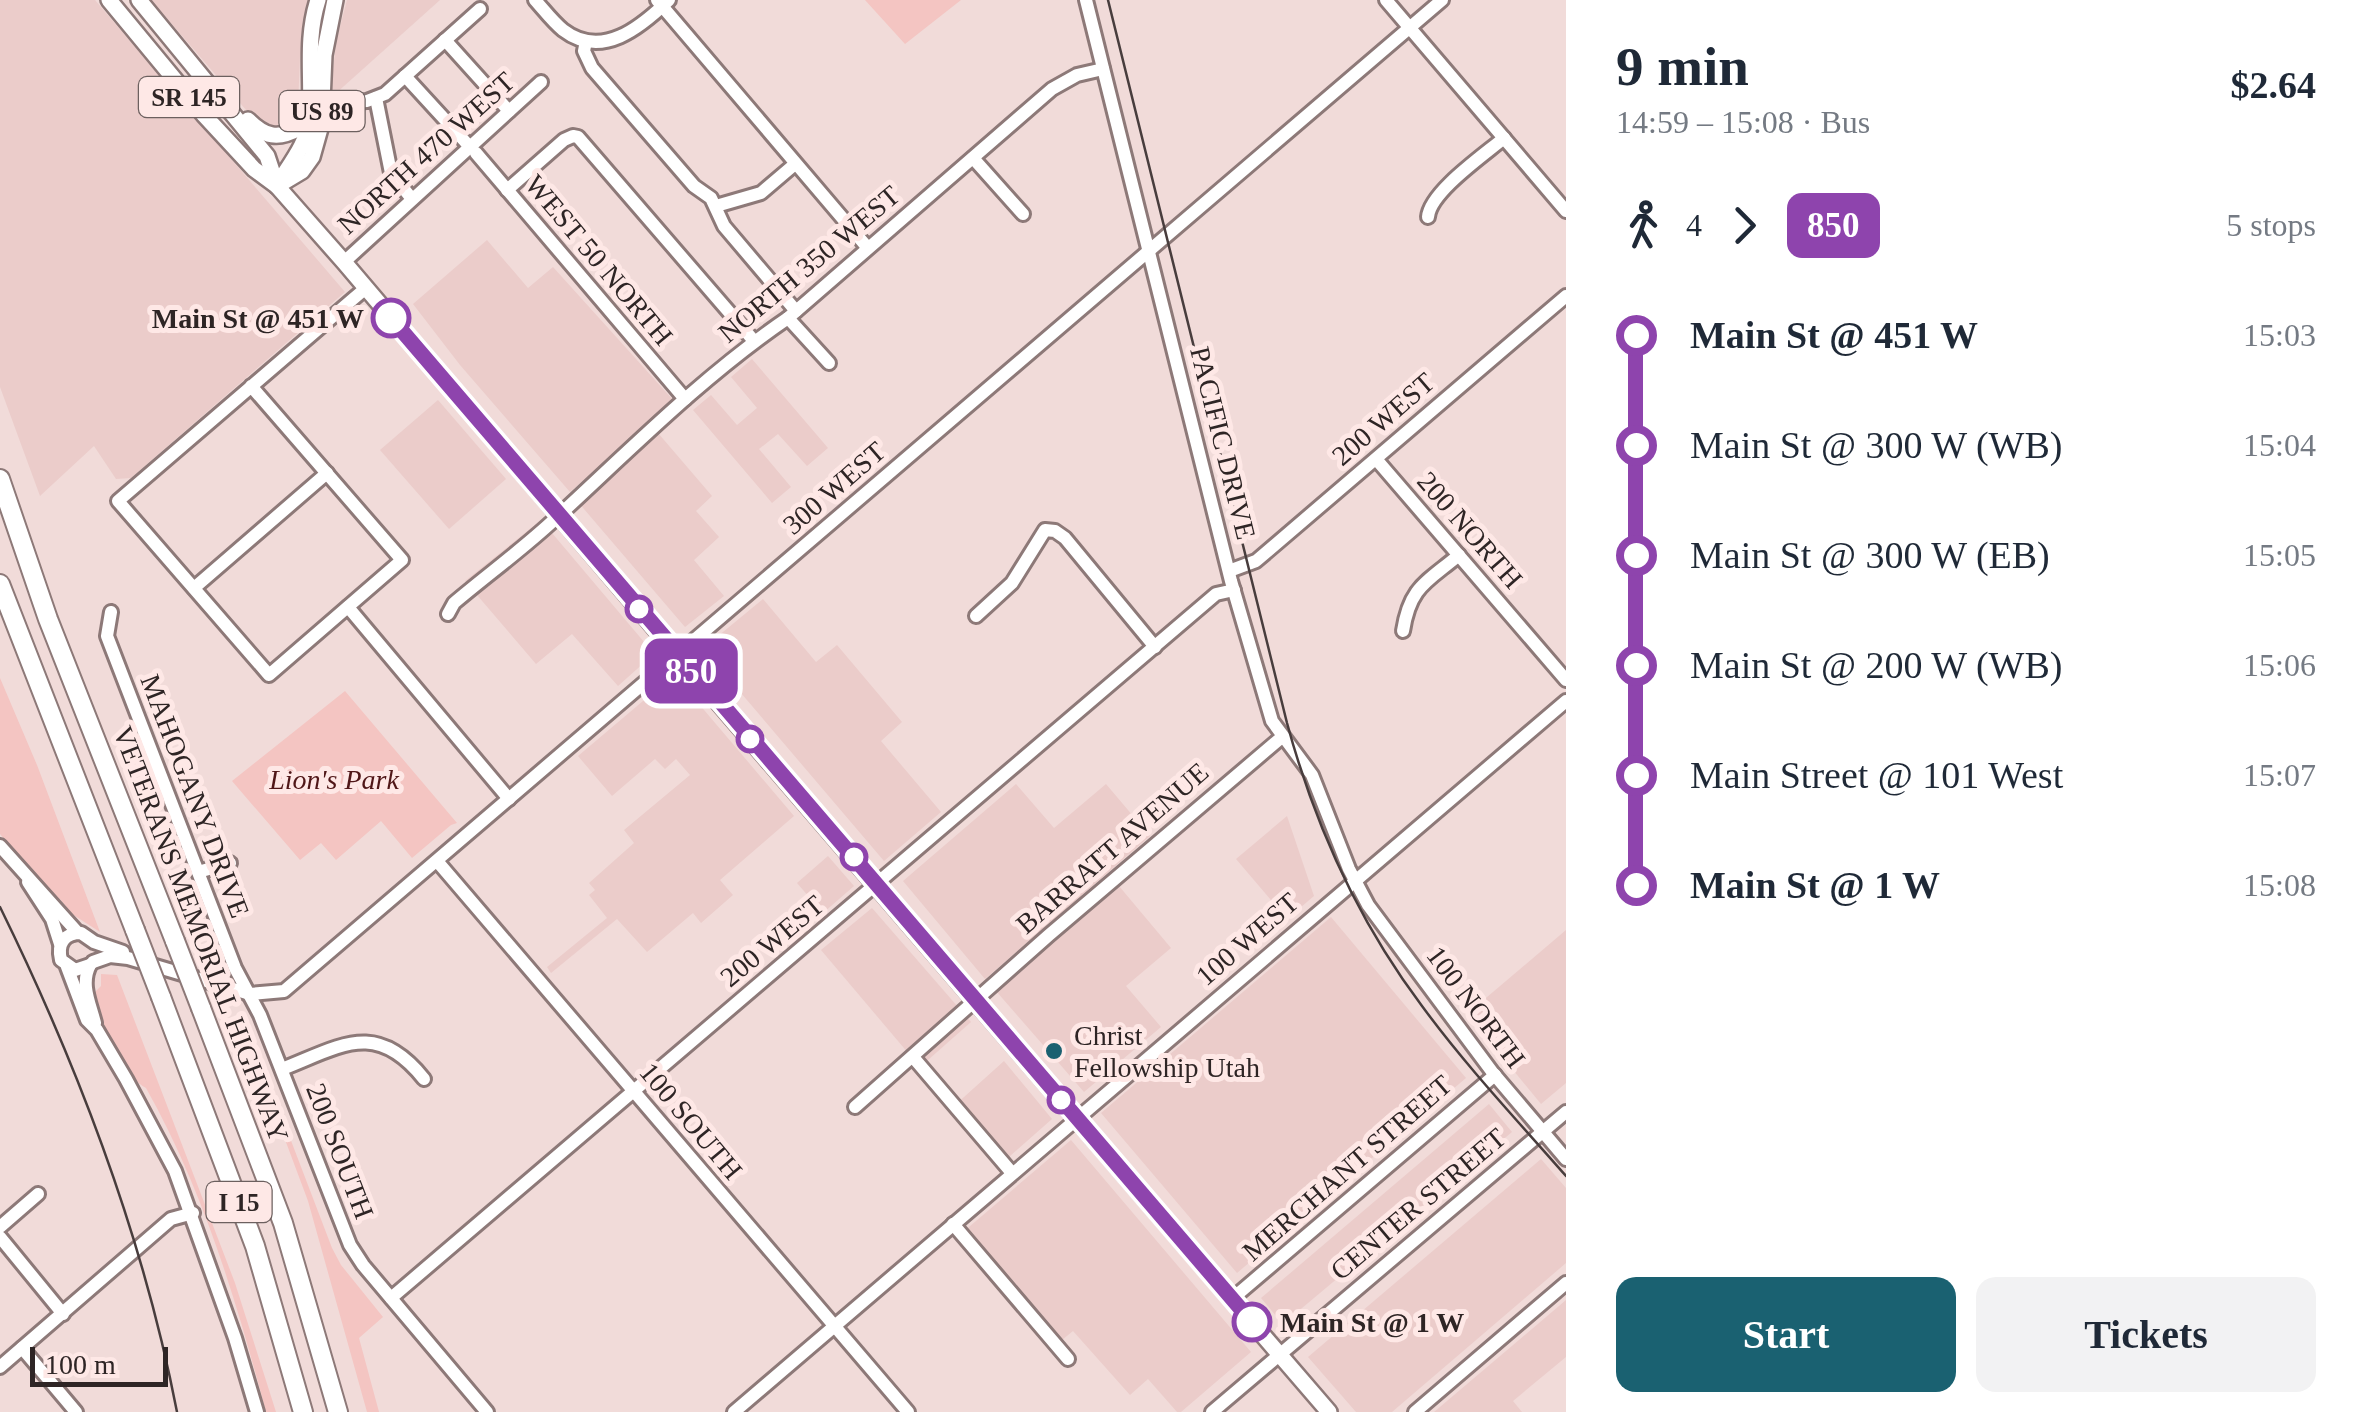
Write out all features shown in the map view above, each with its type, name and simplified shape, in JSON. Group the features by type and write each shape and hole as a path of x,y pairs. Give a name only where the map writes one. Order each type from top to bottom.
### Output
{"highway":[{"name":"VETERANS MEMORIAL HIGHWAY","path":"0,479 48,618 283,1223 338,1412"},
{"name":"I 15","path":"0,584 256,1246 303,1412"}],"main road":[{"name":"SR 145","path":"110,0 204,114 254,169 277,186"},
{"name":"SR 145","path":"139,0 267,156 277,186"},
{"name":"US 89","path":"277,186 302,171 312,158 321,124 311,27 318,0"},
{"name":"US 89","path":"213,87 227,96 258,130 282,136 299,128 316,102 335,0"},
{"path":"277,186 1329,1412"}],"street":[{"path":"535,0 562,30 586,41 626,36 663,2 867,247"},
{"name":"PACIFIC DRIVE","path":"1086,0 1229,571 1267,706 1282,737 1312,775 1354,880"},
{"path":"1386,0 1566,211"},
{"name":"300 WEST","path":"250,994 284,991 1442,0"},
{"path":"316,102 376,98 480,10"},
{"path":"445,40 509,111"},
{"path":"586,41 584,51 592,68 694,186 711,198 724,226 829,363"},
{"name":"NORTH 350 WEST","path":"448,614 454,603 558,516 685,399 792,314 1064,81 1103,69"},
{"name":"WEST 50 NORTH","path":"405,76 685,399"},
{"name":"NORTH 470 WEST","path":"344,262 473,150 541,82"},
{"path":"376,98 391,173 412,200"},
{"path":"507,190 564,140 573,136 583,140 754,341"},
{"path":"1428,217 1438,195 1504,138"},
{"path":"973,158 1023,214"},
{"path":"716,206 761,192 796,164"},
{"path":"252,386 402,560 269,675 118,501 366,288"},
{"name":"200 WEST","path":"1229,571 1256,561 1566,296"},
{"name":"200 NORTH","path":"1376,458 1566,680"},
{"path":"194,588 327,473"},
{"path":"976,616 1012,583 1045,530 1056,531 1155,648"},
{"path":"1403,631 1408,603 1414,594 1460,554"},
{"name":"200 WEST","path":"391,1298 1216,594 1234,590"},
{"path":"348,607 509,798"},
{"name":"MAHOGANY DRIVE","path":"111,612 107,636 235,968 250,994"},
{"name":"100 WEST","path":"734,1412 1566,700"},
{"name":"BARRATT AVENUE","path":"855,1107 1282,737"},
{"path":"0,846 78,933"},
{"name":"100 SOUTH","path":"437,861 908,1412"},
{"path":"198,872 230,863"},
{"path":"25,875 52,919 61,960 67,966 75,970 110,956 128,958 250,994"},
{"name":"100 NORTH","path":"1354,880 1372,911 1495,1075 1566,1159"},
{"path":"60,944 65,937 78,933 122,951 128,958"},
{"path":"94,942 96,950 85,977 97,1030"},
{"path":"67,966 82,1009 156,1131 256,1412"},
{"name":"200 SOUTH","path":"250,994 350,1245 363,1266 487,1412"},
{"path":"282,1069 350,1044 374,1043 404,1055 424,1080"},
{"path":"913,1056 1012,1173"},
{"name":"MERCHANT STREET","path":"1232,1299 1495,1075"},
{"name":"CENTER STREET","path":"1212,1412 1566,1112"},
{"path":"0,1227 38,1194"},
{"path":"0,1367 171,1219 186,1215"},
{"path":"952,1224 1068,1359"},
{"path":"0,1237 63,1314"},
{"path":"1415,1412 1566,1283"},
{"path":"22,1348 76,1412"}],"shaded area":[{"path":"0,0 95,0 345,292 131,478 116,479 94,446 40,496 0,387"},
{"path":"151,0 311,0 294,121 283,129 260,126"},
{"path":"347,0 440,0 334,95 331,90 336,42"},
{"path":"487,240 528,288 553,267 674,401 570,492 460,365 413,304"},
{"path":"752,359 828,448 807,466 778,434 759,449 791,487 772,503 693,410 711,395 737,425 757,408 731,377"},
{"path":"438,400 506,479 449,529 380,450"},
{"path":"658,433 712,496 696,511 719,537 694,560 724,596 685,627 578,502"},
{"path":"541,520 650,649 646,661 618,686 572,634 536,664 465,581"},
{"path":"763,599 816,662 837,645 902,722 881,741 941,812 884,861 706,652 706,646"},
{"path":"669,679 682,684 794,816 720,880 733,895 701,923 693,913 647,952 617,919 551,973 547,967 607,918 589,895 595,890 589,883 634,843 624,830 690,775 676,759 665,769 655,759 612,796 578,756"},
{"path":"1016,784 1054,828 1106,784 1150,836 985,979 903,881"},
{"path":"1287,816 1314,896 1287,919 1236,859"},
{"path":"828,856 854,886 823,913 797,883"},
{"path":"1119,886 1171,948 1126,986 1161,1027 1084,1092 996,991"},
{"path":"872,908 971,1022 920,1067 821,950"},
{"path":"1331,917 1466,1078 1237,1273 1101,1113"},
{"path":"1566,930 1566,1083 1541,1104 1467,1014"},
{"path":"1004,1061 1052,1119 1002,1163 954,1106"},
{"path":"1489,1104 1512,1132 1283,1324 1261,1298"},
{"path":"1071,1140 1251,1352 1181,1412 1148,1379 1130,1395 1073,1331 1051,1349 956,1238"},
{"path":"1541,1159 1566,1188 1566,1263 1392,1412 1356,1412 1308,1357"},
{"path":"1566,1300 1566,1357 1513,1401 1522,1412 1434,1412"}],"green space":[{"path":"865,0 961,0 905,44"},
{"path":"0,678 100,932 72,914 60,899 55,900 0,834"},
{"name":"Lion's Park","path":"345,691 457,823 412,858 381,821 336,860 321,843 300,860 232,781"},
{"path":"101,974 117,975 235,1283 276,1412 266,1412 230,1287 184,1165 146,1088 128,1071 106,1032 93,994 101,986"},
{"path":"238,1014 243,1015 332,1248 383,1317 359,1338 379,1412 367,1412 308,1201"}],"railway":[{"path":"1108,0 1287,723 1325,835 1359,906 1399,974 1456,1050 1566,1176"},
{"path":"0,907 56,1029 105,1154 146,1281 177,1412"}],"bus line":[{"name":"850","path":"391,318 1252,1322"}],"place":[{"name":"Main St @ 451 W","path":"391,318"},
{"name":"Christ Fellowship Utah","path":"1054,1051"},
{"name":"Main St @ 1 W","path":"1252,1322"}]}
